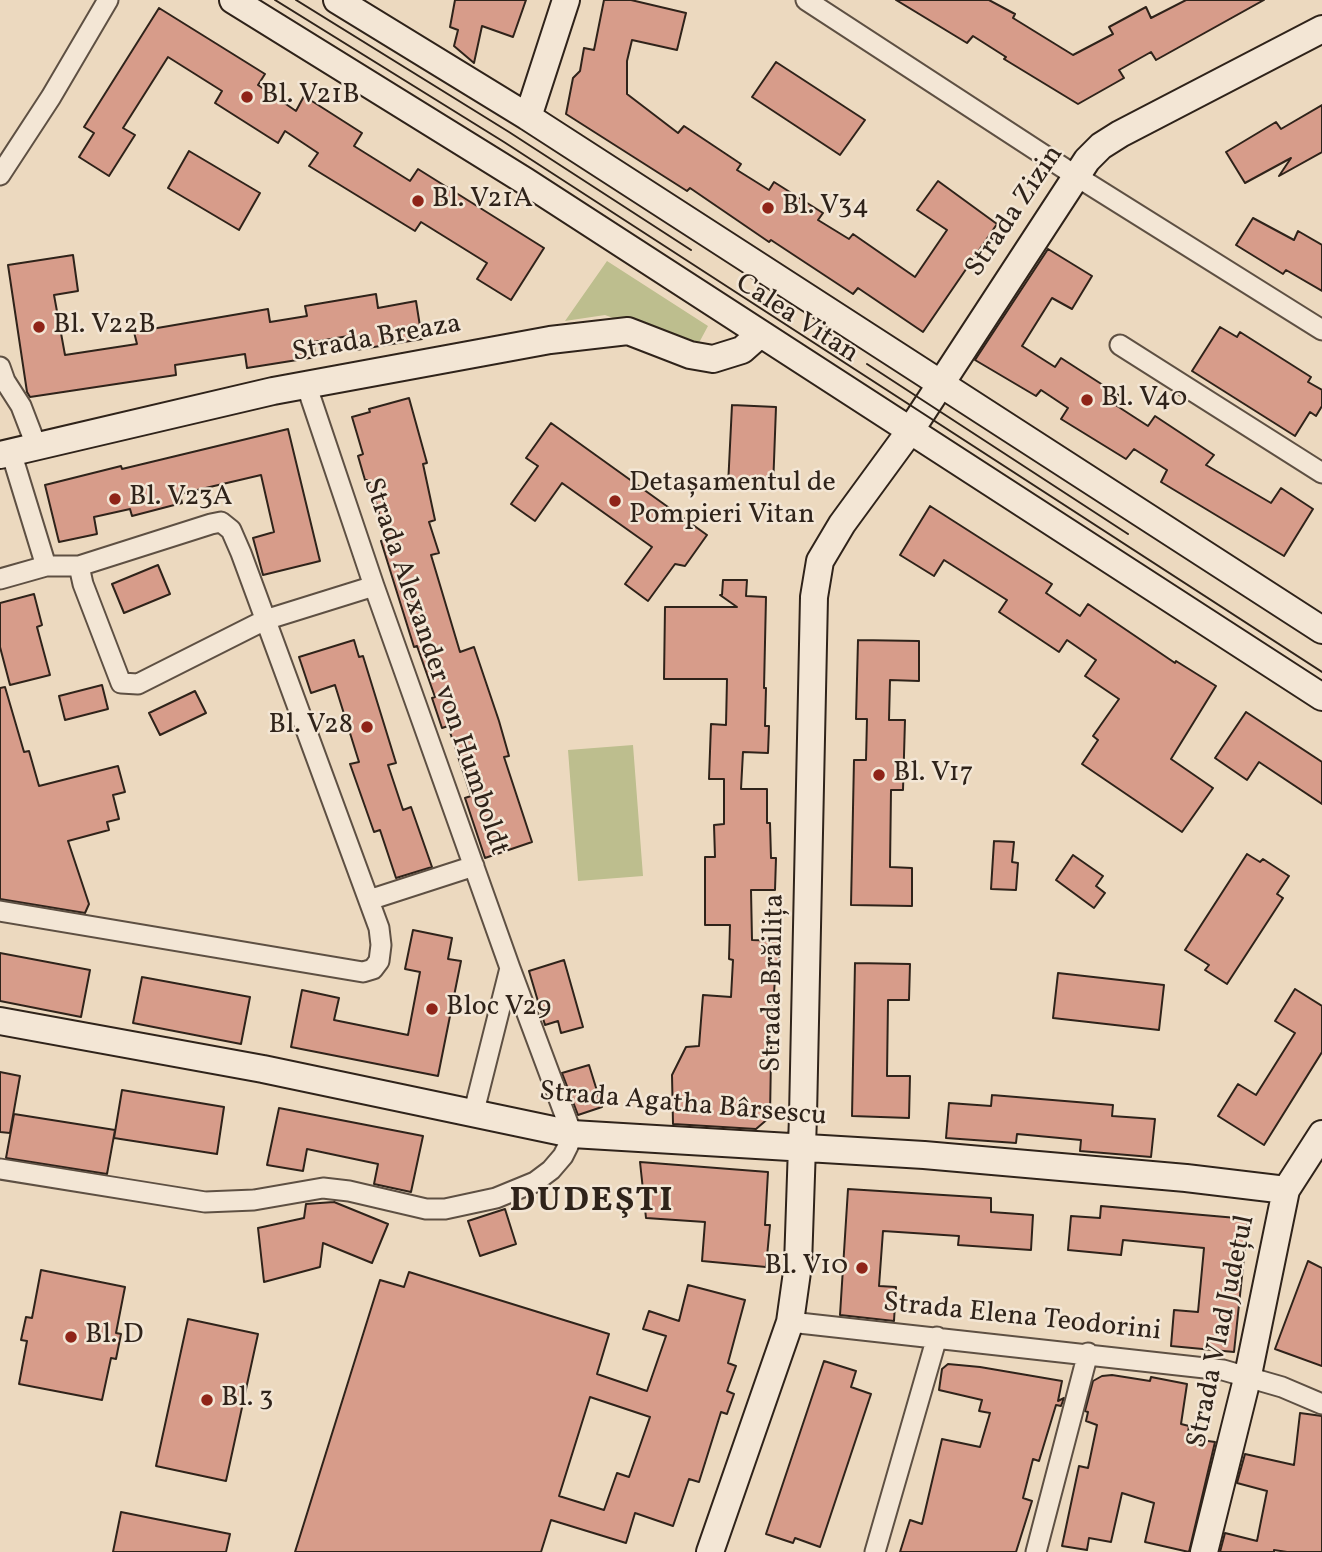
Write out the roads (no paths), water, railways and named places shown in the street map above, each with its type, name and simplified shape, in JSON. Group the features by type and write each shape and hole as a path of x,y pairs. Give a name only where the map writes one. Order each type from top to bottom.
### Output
{"street":[{"path":"0,175 51,97 108,0"},
{"name":"Calea Vitan","path":"233,0 525,181 1322,697"},
{"name":"Calea Vitan","path":"337,0 528,117 1322,630"},
{"path":"528,117 566,0"},
{"path":"806,0 1076,176 1322,330"},
{"name":"Strada Zizin","path":"910,431 1076,176 1101,146 1322,29"},
{"name":"Strada Breaza","path":"5,454 306,384 550,340 628,331 690,355 713,359 742,349 760,334"},
{"path":"1120,345 1322,473"},
{"path":"0,367 5,381 21,406 36,445"},
{"name":"Strada Alexander von Humboldt","path":"306,384 374,586 572,1134"},
{"name":"Strada Brăilița","path":"710,1552 790,1322 798,1265 816,579 820,561 842,524 910,431"},
{"path":"5,454 46,566"},
{"path":"0,579 46,566 79,566 221,522 230,530 241,553 369,900 382,945 379,961 373,969 363,972 0,911"},
{"path":"79,566 83,584 121,683 138,684 265,620 374,586"},
{"path":"369,900 474,866"},
{"path":"473,1115 510,968"},
{"name":"Strada Agatha Bârsescu","path":"0,1021 263,1069 572,1134 923,1155 1145,1174 1286,1190"},
{"path":"0,1168 205,1202 254,1200 323,1188 349,1191 407,1206 445,1209 496,1198 535,1182 563,1156 572,1134"},
{"name":"Strada Vlad Județul","path":"1205,1552 1248,1376 1286,1190 1322,1134"},
{"name":"Strada Elena Teodorini","path":"790,1322 1223,1370 1282,1387 1322,1404"},
{"path":"875,1552 937,1337"},
{"path":"1036,1552 1088,1353"}],"tram line":[{"path":"275,0 504,142 1322,672"},
{"path":"296,0 509,132 691,250"},
{"path":"867,364 1128,534"}],"place":[{"name":"Bl. V21B","path":"247,97"},
{"name":"Bl. V21A","path":"418,201"},
{"name":"Bl. V34","path":"768,208"},
{"name":"Bl. V22B","path":"39,327"},
{"name":"Bl. V40","path":"1087,400"},
{"name":"Bl. V23A","path":"115,499"},
{"name":"Detașamentul de Pompieri Vitan","path":"615,501"},
{"name":"Bl. V28","path":"367,727"},
{"name":"Bl. V17","path":"879,775"},
{"name":"Bloc V29","path":"432,1009"},
{"name":"Bl. V10","path":"862,1268"},
{"name":"Bl. D","path":"71,1337"},
{"name":"Bl. 3","path":"207,1400"}],"district":[{"name":"DUDEŞTI","path":"592,1204"}]}
